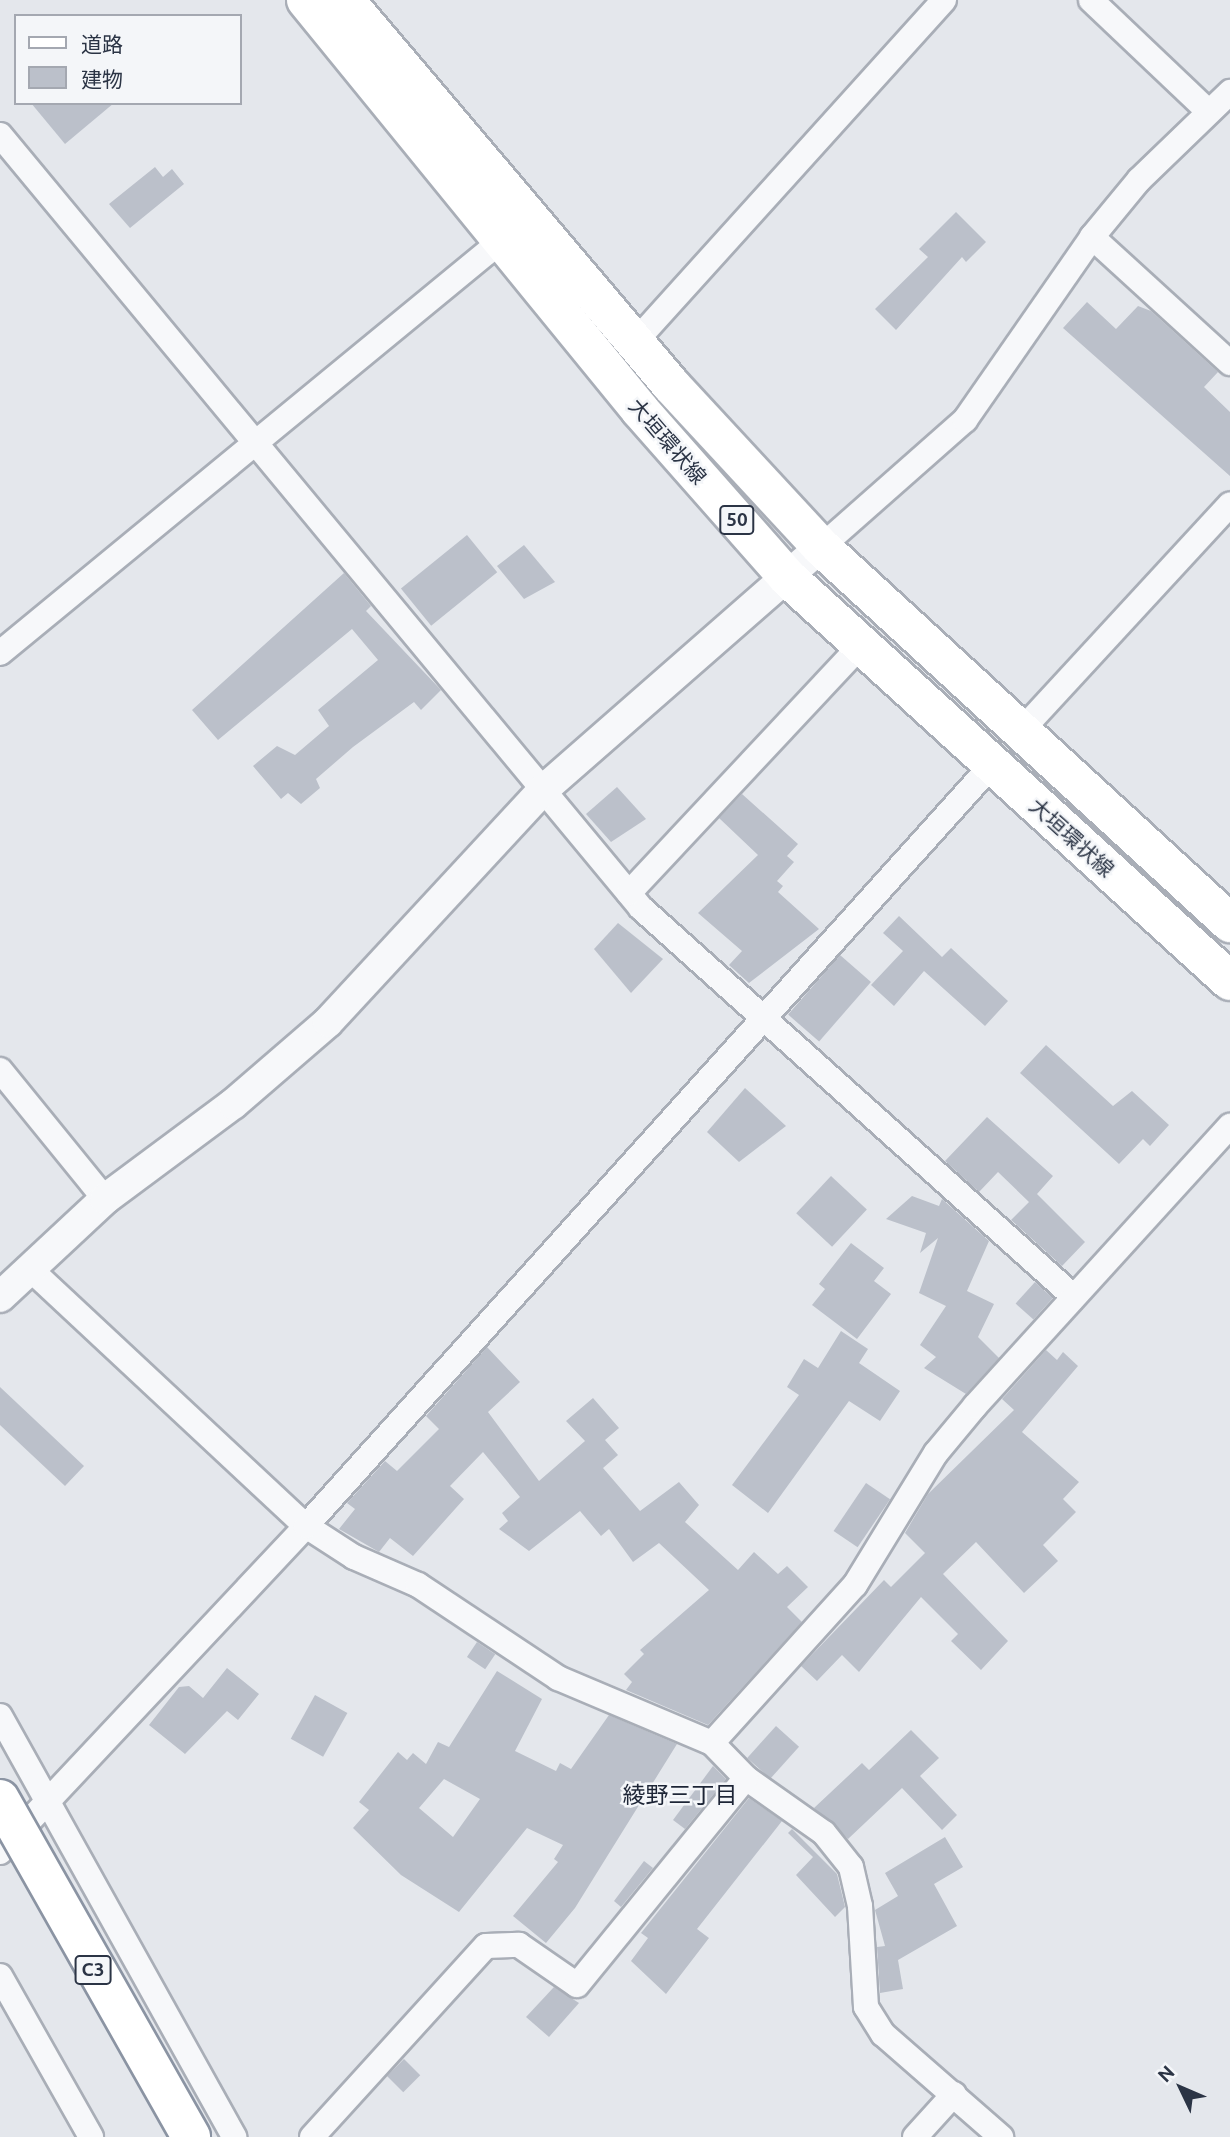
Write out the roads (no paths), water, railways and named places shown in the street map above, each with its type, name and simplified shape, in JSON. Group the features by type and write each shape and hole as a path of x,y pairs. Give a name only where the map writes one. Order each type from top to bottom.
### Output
{"main road":[{"name":"大垣環状線","path":"306,0 502,240 788,578 1230,981"},
{"name":"大垣環状線","path":"345,0 635,342 821,547 1019,733 1230,923"},
{"name":"C3","path":"0,1800 191,2137"}],"street":[{"path":"635,342 944,0"},
{"path":"1091,0 1208,111"},
{"path":"0,1297 105,1199 233,1104 328,1022 542,791 965,420 1092,237 1208,111 1230,92"},
{"path":"0,135 542,791 629,892 1074,1297"},
{"path":"1092,237 1230,363"},
{"path":"0,653 253,439 502,240"},
{"path":"1019,733 1230,504"},
{"path":"629,892 861,645"},
{"path":"0,1853 306,1526 992,765"},
{"path":"0,1070 105,1199"},
{"path":"712,1743 855,1585 936,1452 1230,1126"},
{"path":"29,1268 306,1526 354,1558 418,1585 558,1678 712,1743 746,1778 824,1833 850,1867 860,1906 866,2007 883,2034 1002,2137"},
{"path":"0,1716 44,1803 234,2137"},
{"path":"312,2137 486,1946 519,1945 577,1984 746,1778"},
{"path":"0,1976 91,2137"},
{"path":"915,2137 954,2094"}],"district":[{"name":"綾野三丁目","path":"680,1795"}]}
